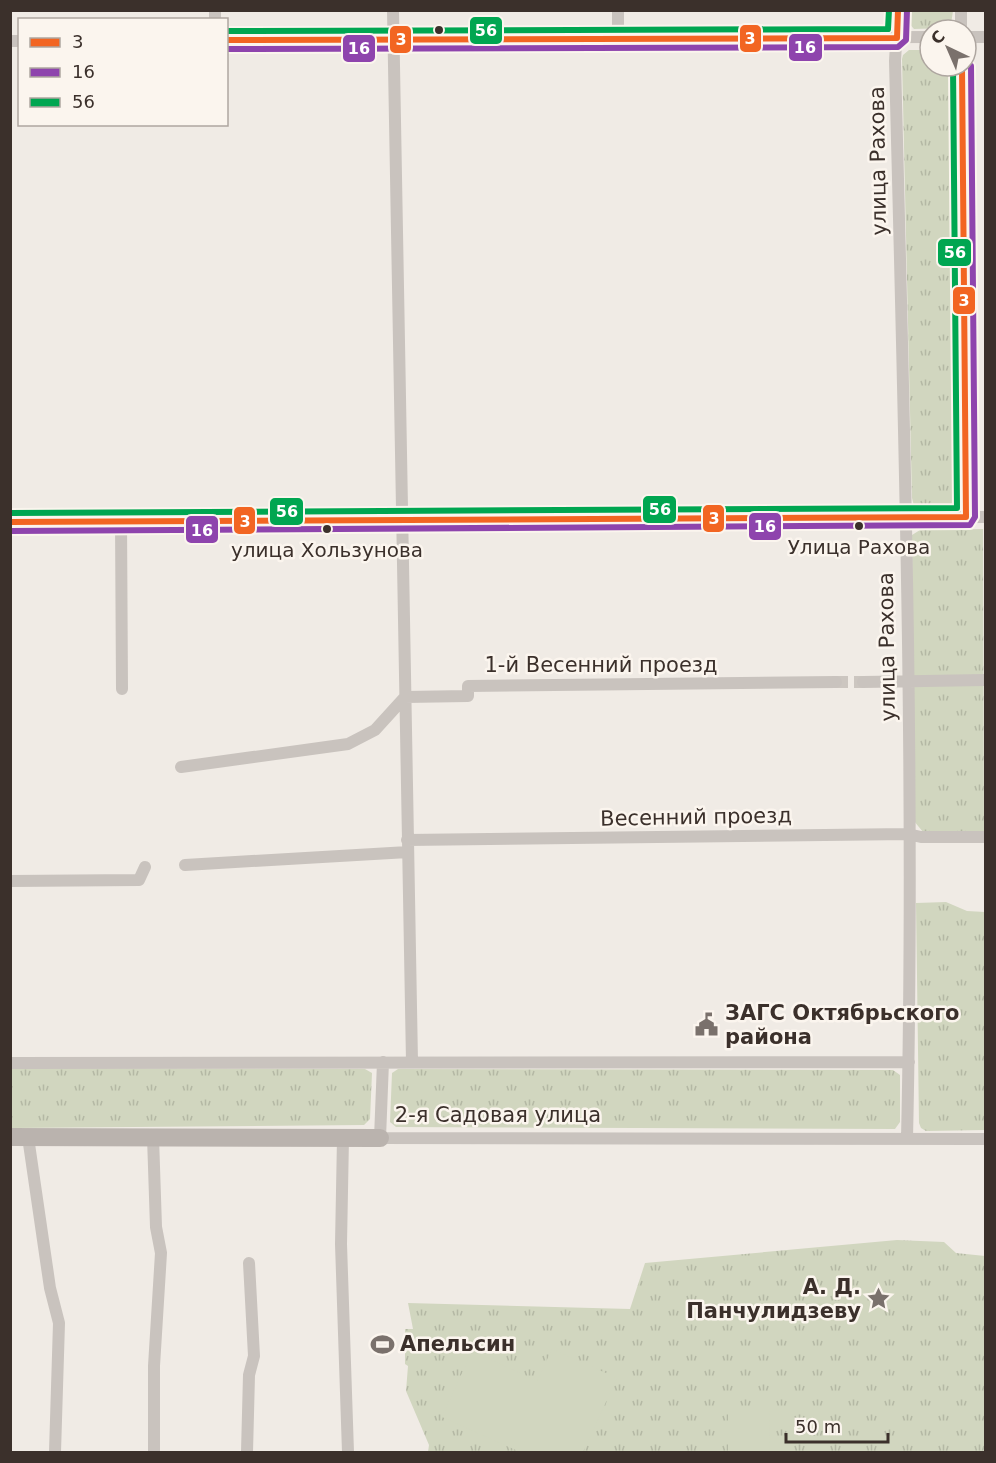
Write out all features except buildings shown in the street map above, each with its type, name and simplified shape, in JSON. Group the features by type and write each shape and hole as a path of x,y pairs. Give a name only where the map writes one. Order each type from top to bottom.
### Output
{"street":[{"path":"393,10 411,1062"},
{"path":"618,10 618,39"},
{"name":"улица Рахова","path":"898,10 895,61 908,834 907,1139"},
{"path":"228,40 918,37"},
{"path":"962,78 966,517"},
{"path":"10,522 986,517"},
{"path":"121,521 122,689"},
{"path":"863,682 986,680"},
{"name":"1-й Весенний проезд","path":"405,697 468,696 468,686 836,682"},
{"path":"181,766 348,744 375,730 405,697"},
{"name":"Весенний проезд","path":"185,865 407,846 908,834 921,837 986,837"},
{"path":"10,881 139,880 145,867"},
{"path":"380,1138 382,1062"},
{"path":"10,1063 909,1062"},
{"path":"19,1137 59,1323 55,1452"},
{"name":"2-я Садовая улица","path":"19,1137 986,1139"},
{"path":"153,1137 156,1227 161,1253 154,1366 154,1452"},
{"path":"343,1138 341,1244 348,1452"},
{"path":"247,1452 249,1375 254,1356 249,1263"}],"green space":[{"path":"907,11 953,11 952,18 918,18 918,29 914,29 907,21"},
{"path":"909,50 918,50 918,78 954,78 960,494 957,500 947,508 934,510 914,506 912,498 903,55"},
{"path":"983,529 984,832 923,832 914,821 912,535 920,530"},
{"path":"946,902 967,911 985,912 985,1130 926,1131 919,1123 916,903"},
{"path":"10,1068 365,1069 372,1073 370,1119 364,1125 11,1128"},
{"path":"398,1069 893,1070 900,1075 900,1122 895,1129 396,1127 390,1122 392,1073"},
{"path":"897,1240 944,1242 956,1253 985,1256 985,1452 428,1452 429,1445 406,1391 408,1366 405,1364 405,1329 413,1329 408,1303 630,1309 645,1263"},
{"path":"552,1349 617,1378 583,1452 520,1452 442,1417 472,1351 537,1381"},
{"path":"728,1411 770,1411 769,1452 728,1452"}],"tunnel":[{"path":"836,682 863,682"}],"transit line":[{"name":"56","path":"228,31 888,29 889,10"},
{"name":"3","path":"228,40 897,38 898,10"},
{"name":"16","path":"228,49 898,47 906,40 907,10"},
{"name":"56","path":"10,513 957,508 953,78"},
{"name":"3","path":"10,522 966,517 962,78"},
{"name":"16","path":"10,531 970,525 975,517 971,78"}],"place":[{"name":"Улица Рахова","path":"859,526"},
{"name":"улица Хользунова","path":"327,529"},
{"name":"ЗАГС Октябрьского района","path":"707,1025"},
{"name":"А. Д. Панчулидзеву","path":"879,1299"},
{"name":"Апельсин","path":"382,1344"}]}
